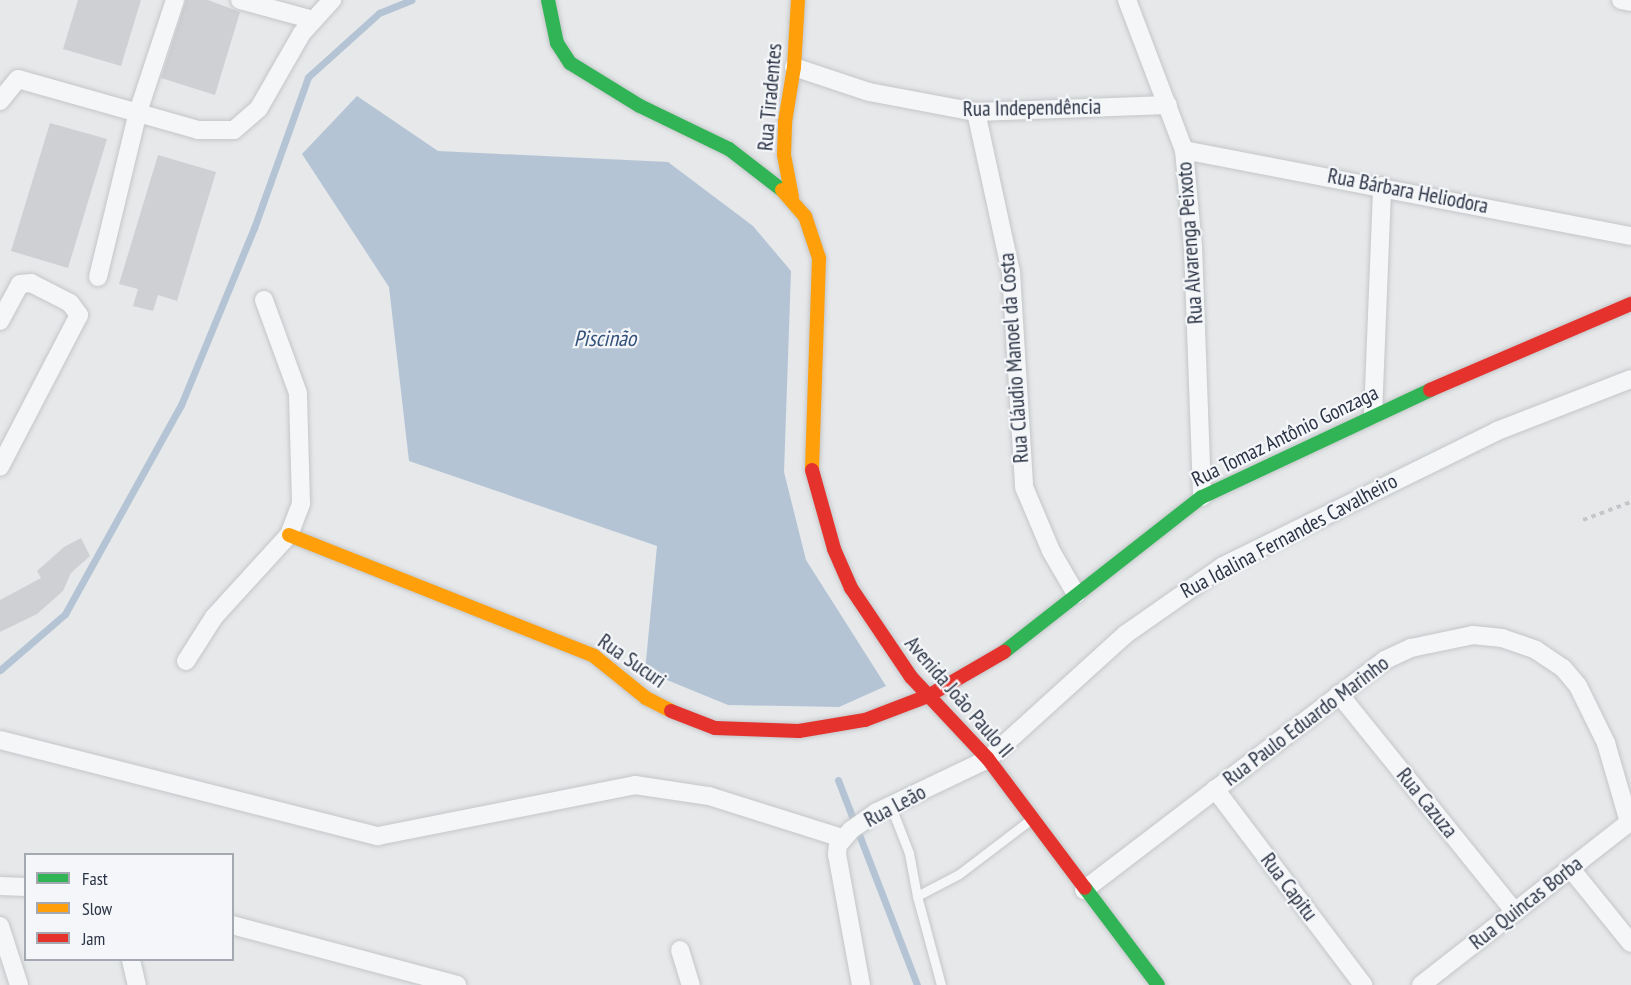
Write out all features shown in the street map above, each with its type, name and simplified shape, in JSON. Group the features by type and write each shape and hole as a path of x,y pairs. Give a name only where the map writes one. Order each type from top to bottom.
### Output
{"main road":[{"name":"Avenida João Paulo II","path":"548,0 557,43 570,63 640,106 729,149 792,197 813,235 821,285 812,477 834,549 851,588 893,655 942,713 988,759 1084,890 1158,985"},
{"name":"Rua Tiradentes","path":"792,197 785,134 794,67 798,0"},
{"path":"768,142 785,134"},
{"name":"Avenida João Paulo II","path":"729,149 753,148"},
{"name":"Rua Tomaz Antônio Gonzaga","path":"928,696 990,663 1202,497 1373,415 1631,304"},
{"name":"Rua Sucuri","path":"289,535 594,656 665,709 715,728 799,730 865,720 928,696"}],"street":[{"path":"98,277 138,112 175,0"},
{"path":"240,0 313,20"},
{"path":"0,101 18,79 198,130 234,130 259,108 313,20 332,0"},
{"name":"Rua Alvarenga Peixoto","path":"1126,0 1184,150 1193,247 1202,497"},
{"path":"1621,0 1631,2"},
{"name":"Rua Independência","path":"794,67 869,92 976,112 1168,105"},
{"name":"Rua Cláudio Manoel da Costa","path":"976,112 1011,272 1024,487 1051,551 1076,594"},
{"name":"Rua Bárbara Heliodora","path":"1184,150 1382,186 1631,236"},
{"path":"1373,415 1382,186"},
{"path":"0,321 20,284 31,283 70,303 79,315 0,467"},
{"path":"186,661 214,617 289,535 301,503 298,393 264,300"},
{"name":"Rua Idalina Fernandes Cavalheiro","path":"988,759 1126,634 1199,581 1399,477 1497,431 1631,379"},
{"name":"Rua Paulo Eduardo Marinho","path":"1084,890 1385,660 1439,641 1473,635 1502,638 1536,650 1563,668 1591,709 1606,743 1630,822"},
{"name":"Rua Cazuza","path":"1339,694 1515,912"},
{"path":"0,740 378,836 635,785 709,796 842,838"},
{"name":"Rua Leão","path":"861,985 837,854 842,838 877,812 988,759"},
{"name":"Rua Capitu","path":"1215,789 1363,985"},
{"name":"Rua Quincas Borba","path":"1421,985 1630,822"},
{"path":"1571,869 1631,943"},
{"path":"0,886 24,887"},
{"path":"234,926 457,985"},
{"path":"0,927 19,985"},
{"path":"680,950 691,985"},
{"path":"131,961 137,985"}],"lane":[{"path":"891,807 909,853 917,896 941,985"},
{"path":"917,896 959,873 1032,819"}],"path":[{"path":"1583,520 1631,502"}],"water":[{"name":"Piscinão","path":"357,96 438,151 668,162 753,226 791,271 784,472 806,560 886,686 839,707 728,705 645,671 657,546 409,461 389,287 302,154"}],"building":[{"path":"78,0 141,0 121,66 63,49"},
{"path":"186,0 208,0 240,12 215,95 161,78"},
{"path":"50,123 107,139 68,268 11,251"},
{"path":"158,155 216,172 177,301 158,295 153,311 133,306 138,289 119,284"},
{"path":"81,538 90,556 71,573 63,591 37,614 0,632 0,600 41,578 37,571 64,547"}],"waterway":[{"path":"0,670 65,614 181,405 254,228 308,77 379,13 411,0"},
{"path":"838,780 917,985"}],"traffic: fast":[{"path":"548,0 557,43 570,63 640,106 729,149 782,190"},
{"path":"1004,652 1202,497 1430,390"},
{"path":"1085,888 1158,985"}],"traffic: slow":[{"path":"792,197 784,155 785,122 794,67 798,0"},
{"path":"782,190 805,216 819,258 812,470"},
{"path":"289,535 594,656 646,698 671,711"}],"traffic: jam":[{"path":"1430,390 1631,304"},
{"path":"812,470 834,549 851,588 911,677 988,759 1085,888"},
{"path":"671,711 715,728 799,731 865,720 928,696 1004,652"}]}
